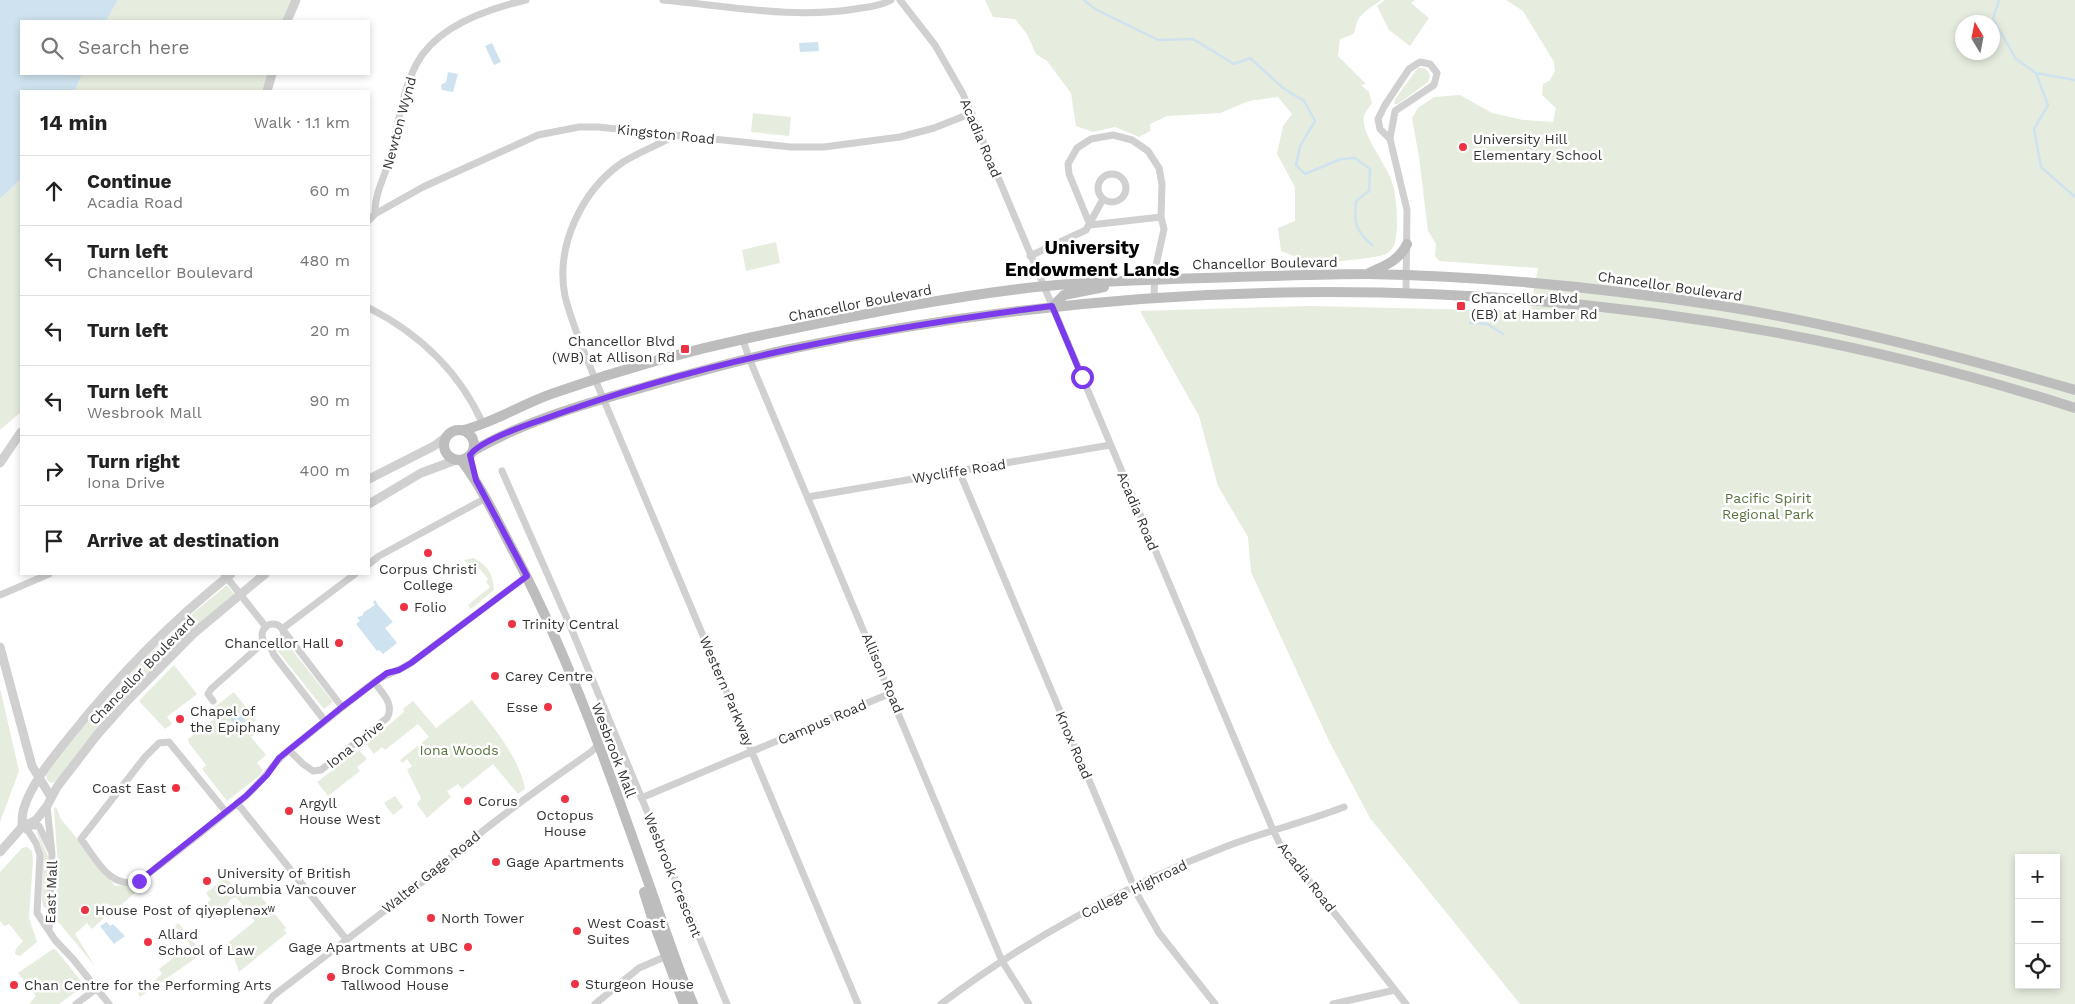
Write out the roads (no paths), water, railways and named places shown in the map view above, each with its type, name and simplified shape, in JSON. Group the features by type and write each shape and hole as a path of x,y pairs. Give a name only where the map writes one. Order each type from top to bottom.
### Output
{"main road":[{"path":"1366,274 1396,260 1403,252 1406,244"},
{"name":"Chancellor Boulevard","path":"463,430 483,424 523,404 595,379 743,340 902,308 1044,286 1126,281 1366,274 1599,289 1725,307 1892,340 2075,390"},
{"path":"1052,306 1064,295 1126,281"},
{"name":"Chancellor Boulevard","path":"465,456 518,428 603,399 749,358 851,336 958,318 1052,306 1241,293 1406,292 1564,303 1718,323 1899,360 1971,378 2075,408"},
{"path":"463,430 468,432 474,441 465,456 452,458 445,451 446,437 453,431 463,430"},
{"name":"Wesbrook Mall","path":"465,456 527,576 598,745 633,842 637,871 669,954 684,1004"},
{"name":"Wesbrook Mall","path":"669,954 693,1004"}],"street":[{"path":"288,20 296,0"},
{"name":"Newton Wynd","path":"375,214 374,203 390,157 408,84 419,59 448,30 495,9 526,0"},
{"path":"663,0 808,13 846,11 890,0"},
{"name":"Acadia Road","path":"900,0 922,27 943,58 972,113 1030,256 1272,830 1280,844 1406,1004"},
{"path":"1390,139 1380,129 1378,119 1385,105 1409,69 1420,62 1430,64 1437,73 1434,85 1396,111 1390,139 1407,210 1406,292"},
{"path":"267,90 272,75"},
{"path":"1385,105 1396,111"},
{"name":"Kingston Road","path":"375,214 423,187 524,141 550,132 579,127 598,127 674,136 791,146 824,147 900,136 934,128 972,113"},
{"name":"Western Parkway","path":"674,136 623,163 604,179 587,199 576,217 570,235 564,272 565,294 573,324 603,399 858,1004"},
{"path":"1090,225 1069,174 1068,164 1077,148 1092,139 1113,136 1132,140 1148,151 1159,168 1162,184 1161,217 1164,228 1155,266 1154,298"},
{"path":"1110,173 1120,176 1126,183 1123,196 1116,202 1103,199 1099,195 1097,186 1102,177 1110,173"},
{"path":"1030,256 1086,230 1103,199"},
{"path":"370,219 375,214"},
{"path":"1090,225 1161,217"},
{"path":"370,309 399,324 440,358 465,390 483,424"},
{"name":"Allison Road","path":"743,340 1002,961 1029,1004"},
{"path":"0,463 20,433"},
{"path":"370,478 434,446 446,437"},
{"name":"Wycliffe Road","path":"808,497 1110,445"},
{"name":"Chancellor Boulevard","path":"370,503 421,473 465,456"},
{"name":"Wesbrook Crescent","path":"502,471 727,1004"},
{"name":"Knox Road","path":"959,471 1134,887 1159,933 1214,1004"},
{"path":"370,563 486,498"},
{"path":"0,595 47,575"},
{"path":"227,575 266,626"},
{"name":"Chancellor Boulevard","path":"22,827 23,808 47,764 107,691 170,627 227,575"},
{"name":"Chancellor Boulevard","path":"0,852 22,827 36,820 97,735 128,700 193,634 264,575"},
{"path":"283,630 354,575"},
{"path":"226,812 169,742 159,743 145,757 81,838 108,875 115,880 127,883 135,882 226,812 237,803 258,784 279,758 374,682 387,673 399,670 411,663 527,576"},
{"path":"266,626 276,624 283,630 342,707"},
{"path":"266,626 262,636 274,655 325,721"},
{"path":"213,702 208,694 211,689 259,645 277,646 283,642 283,630"},
{"path":"0,647 32,766 49,801"},
{"name":"Iona Drive","path":"289,750 307,768 313,771 321,770 378,726 387,718 390,709 387,700 374,682"},
{"name":"Campus Road","path":"641,798 891,693"},
{"name":"Walter Gage Road","path":"267,1004 274,996 346,939 430,876 453,854 515,805 591,752 598,745"},
{"name":"East Mall","path":"49,801 52,854 49,931"},
{"path":"237,803 346,939"},
{"name":"College Highroad","path":"941,1004 1002,961 1078,916 1134,887 1185,863 1272,830 1344,808"},
{"name":"East Mall","path":"22,827 38,826 52,854"},
{"name":"East Mall","path":"22,827 29,832 39,849 37,913 49,931 109,1004"},
{"path":"595,1004 639,968 669,954"},
{"path":"76,1004 96,989"},
{"path":"1333,1004 1395,990"}],"water":[{"path":"0,0 118,0 107,20 20,20 20,75 82,75 75,90 20,90 20,180 0,199"},
{"path":"818,42 819,51 800,52 799,43"},
{"path":"492,43 501,62 494,65 485,46"},
{"path":"448,72 458,74 453,92 442,90 441,85 446,82"},
{"path":"375,600 393,622 385,628 397,643 383,654 379,650 377,651 356,624 360,621 357,617 362,616 364,612 375,605 373,602"},
{"path":"237,710 245,721 244,724 237,727 229,716"},
{"path":"107,922 110,926 113,924 125,936 114,944 100,926"}],"waterway":[{"path":"1084,0 1095,9 1158,40 1193,39 1234,64 1250,58 1283,88 1304,101 1315,121 1300,146 1296,165 1305,174 1341,159 1355,158 1370,169 1369,191 1356,201 1355,215 1359,230 1372,245"},
{"path":"1999,0 1993,19 2016,59 2036,73 2048,105 2034,129 2041,167 2075,197"},
{"path":"2036,73 2075,80"},
{"path":"1470,323 1487,324 1503,334"}],"place":[{"name":"University Hill Elementary School","path":"1463,147"},
{"name":"Chancellor Blvd (EB) at Hamber Rd","path":"1461,306"},
{"name":"Chancellor Blvd (WB) at Allison Rd","path":"685,349"},
{"name":"Corpus Christi College","path":"428,553"},
{"name":"Folio","path":"404,607"},
{"name":"Trinity Central","path":"512,624"},
{"name":"Chancellor Hall","path":"339,643"},
{"name":"Carey Centre","path":"495,676"},
{"name":"Esse","path":"548,707"},
{"name":"Chapel of the Epiphany","path":"180,719"},
{"name":"Coast East","path":"176,788"},
{"name":"Octopus House","path":"565,799"},
{"name":"Corus","path":"468,801"},
{"name":"Argyll House West","path":"289,811"},
{"name":"Gage Apartments","path":"496,862"},
{"name":"University of British Columbia Vancouver","path":"207,881"},
{"name":"House Post of qiyǝplenǝxʷ","path":"85,910"},
{"name":"North Tower","path":"431,918"},
{"name":"West Coast Suites","path":"577,931"},
{"name":"Allard School of Law","path":"148,942"},
{"name":"Gage Apartments at UBC","path":"468,947"},
{"name":"Brock Commons - Tallwood House","path":"331,977"},
{"name":"Sturgeon House","path":"575,984"},
{"name":"Chan Centre for the Performing Arts","path":"14,985"}],"district":[{"name":"University Endowment Lands","path":"1092,258"}],"park label":[{"name":"Pacific Spirit Regional Park","path":"1768,506"},
{"name":"Iona Woods","path":"459,750"}]}
